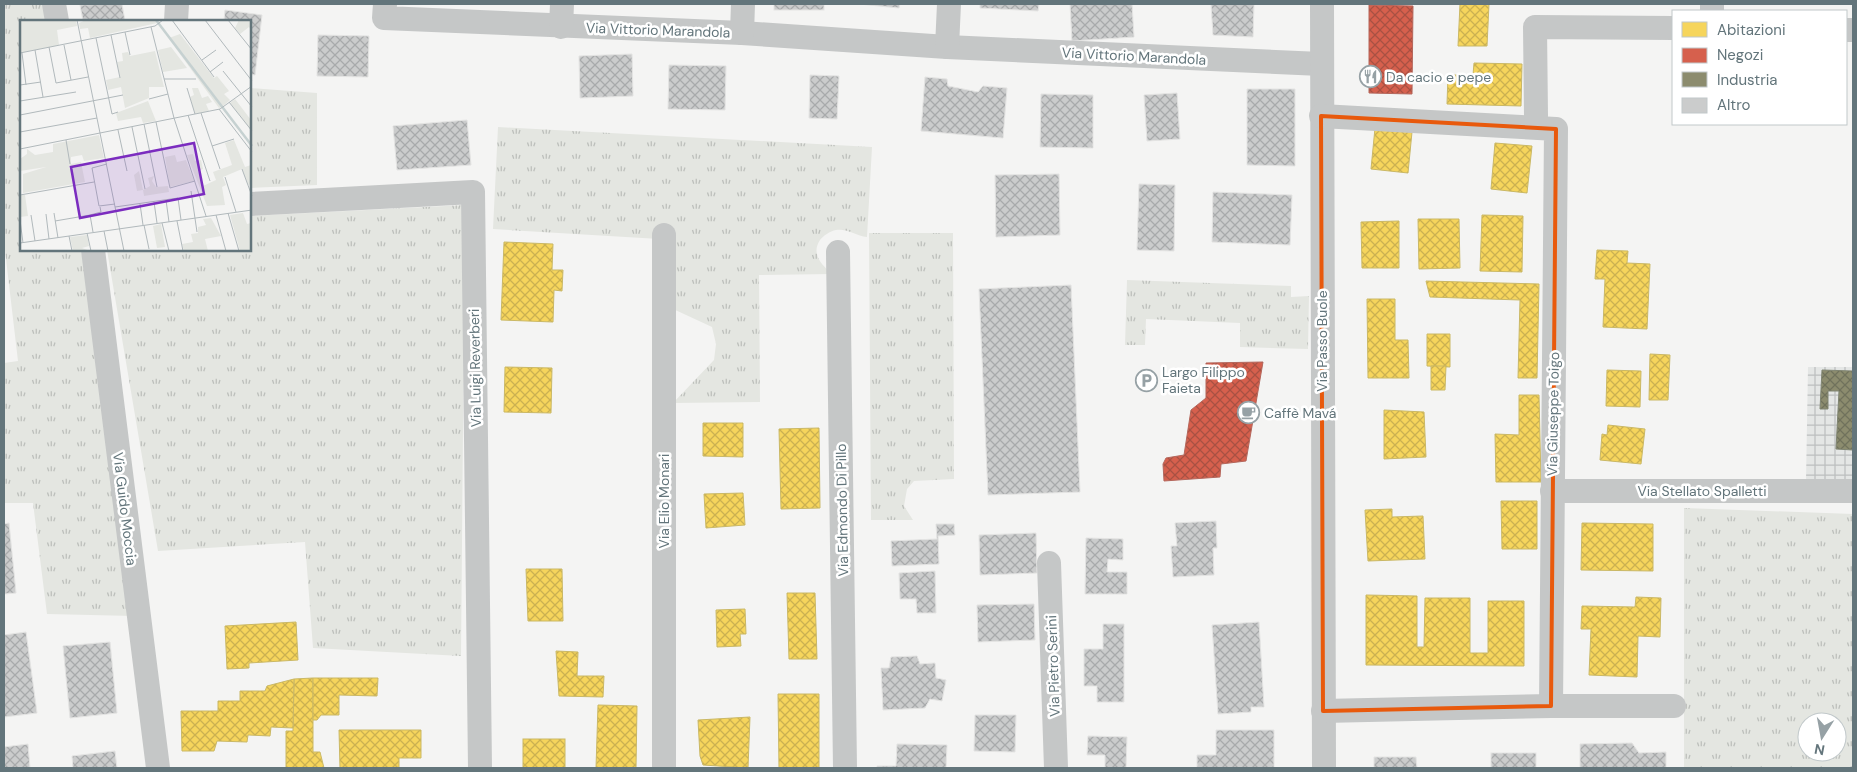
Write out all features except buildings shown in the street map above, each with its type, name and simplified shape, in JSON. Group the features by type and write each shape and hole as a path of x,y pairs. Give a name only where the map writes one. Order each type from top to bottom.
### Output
{"street":[{"path":"54,4 56,20"},
{"path":"176,4 176,20"},
{"name":"Via Vittorio Marandola","path":"384,4 384,18 561,15 742,33 947,47 1321,64"},
{"path":"742,33 743,4"},
{"path":"947,47 949,4"},
{"name":"Via Passo Buole","path":"1322,4 1324,768"},
{"path":"1536,116 1535,27 1672,28"},
{"name":"Via Giuseppe Toigo","path":"1321,116 1556,130 1551,706"},
{"name":"Via Luigi Reverberi","path":"251,204 473,192 480,768"},
{"name":"Via Elio Monari","path":"664,235 664,768"},
{"name":"Via Guido Moccia","path":"93,251 158,768"},
{"name":"Via Edmondo Di Pillo","path":"838,252 845,768"},
{"name":"Via Stellato Spalletti","path":"1552,491 1853,491"},
{"name":"Via Pietro Serini","path":"1049,563 1056,768"},
{"path":"1323,711 1551,706 1674,706"}],"highlighted area":[{"path":"1321,116 1556,129 1551,706 1323,711"}],"shaded area":[{"path":"1808,367 1853,367 1853,483 1806,481"}],"green space":[{"path":"4,4 42,4 47,20 20,20 20,251 81,251 118,478 134,616 47,614 33,503 4,503 4,363 18,361 4,242"},
{"path":"251,88 317,93 317,185 251,188"},
{"path":"498,127 872,147 867,237 848,231 836,230 821,238 817,245 818,258 832,274 759,275 760,402 673,403 714,360 716,344 712,327 671,308 676,240 493,229"},
{"path":"465,205 461,656 313,648 305,542 158,551 107,251 251,251 251,216"},
{"path":"869,233 953,233 954,479 914,481 907,489 904,506 913,520 871,520"},
{"path":"1127,280 1291,286 1291,297 1309,296 1308,349 1240,347 1240,323 1146,319 1145,345 1125,345"},
{"path":"1684,508 1853,514 1853,768 1684,768"}],"place":[{"name":"Da cacio e pepe","path":"1370,77"},
{"name":"Largo Filippo Faieta","path":"1146,380"},
{"name":"Caffè Mavá","path":"1248,413"}]}
